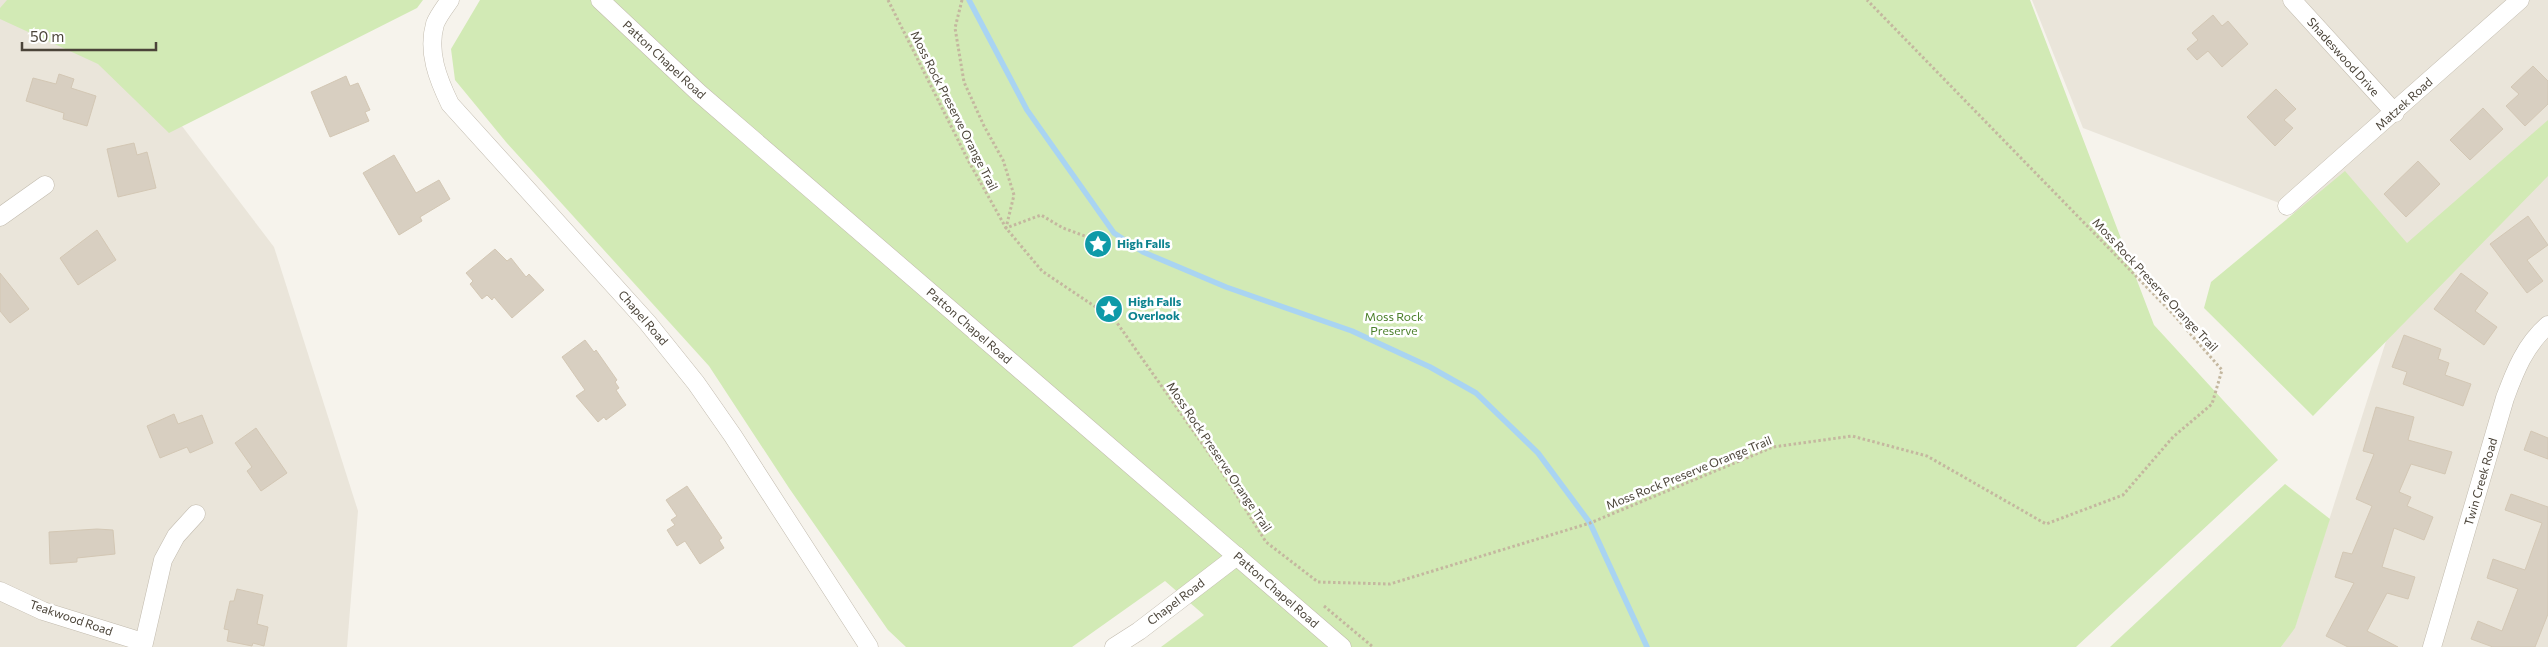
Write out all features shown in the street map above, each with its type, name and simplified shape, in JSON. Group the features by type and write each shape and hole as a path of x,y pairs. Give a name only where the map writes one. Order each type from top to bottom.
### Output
{"street":[{"name":"Chapel Road","path":"450,0 435,23 432,52 437,76 450,104 647,322 696,383 733,436 868,647"},
{"name":"Patton Chapel Road","path":"600,0 699,93 1342,647"},
{"name":"Shadeswood Drive","path":"2292,0 2395,113"},
{"name":"Matzek Road","path":"2287,206 2395,113 2520,0"},
{"path":"0,217 45,185"},
{"name":"Twin Creek Road","path":"2432,647 2504,398 2530,343 2548,325"},
{"path":"143,644 163,560 176,536 196,514"},
{"name":"Chapel Road","path":"1114,647 1237,556"},
{"name":"Teakwood Road","path":"0,591 43,611 143,644"}],"path":[{"name":"Moss Rock Preserve Orange Trail","path":"888,0 969,162 1006,228 1042,272 1115,320 1220,469 1266,542 1318,582 1390,584 1590,522 1773,447 1852,436 1927,456 2046,524 2124,496 2173,437 2212,404 2222,370 2173,314 1867,0"},
{"name":"Moss Rock Preserve Orange Trail","path":"962,0 955,28 964,82 984,126 1003,160 1014,195 1006,228"},
{"path":"1006,228 1041,215 1063,228 1093,239"}],"shaded area":[{"path":"0,0 86,0 274,247 358,511 347,647 0,647"},
{"path":"2032,0 2548,0 2548,647 2281,647 2295,627 2394,316 2287,206 2083,128"}],"green space":[{"path":"7,0 423,0 417,8 169,133 98,64 0,19 0,8"},
{"name":"Moss Rock Preserve","path":"480,0 2030,0 2154,325 2278,460 2076,647 1161,647 1204,615 1165,581 1072,647 906,647 888,630 789,488 709,366 506,142 455,80 451,49"},
{"path":"2548,120 2548,176 2313,416 2204,308 2211,282 2345,171 2407,243"},
{"path":"2285,484 2330,519 2295,628 2281,647 2110,647"}],"building":[{"path":"2213,15 2222,26 2228,21 2248,44 2222,67 2208,51 2197,60 2187,49 2198,40 2192,33"},
{"path":"2533,66 2548,81 2548,104 2525,126 2506,106 2519,94 2511,87"},
{"path":"59,74 74,79 71,88 96,96 87,126 63,119 64,113 26,101 33,78 56,84"},
{"path":"346,76 350,86 358,83 370,110 365,112 369,121 330,137 311,92"},
{"path":"2276,89 2296,109 2284,120 2293,128 2275,146 2247,117"},
{"path":"2483,108 2503,129 2470,160 2450,140"},
{"path":"134,143 137,155 147,152 156,188 118,197 107,149"},
{"path":"394,155 416,193 439,180 450,199 420,217 422,221 399,235 363,173"},
{"path":"2418,161 2440,184 2406,217 2384,194"},
{"path":"2528,216 2548,245 2527,260 2543,281 2527,293 2490,244"},
{"path":"97,230 116,260 78,285 60,258"},
{"path":"495,249 507,261 511,258 526,277 529,274 544,290 512,318 494,297 492,300 487,295 482,299 470,284 473,281 466,273"},
{"path":"0,273 29,309 10,323 0,311"},
{"path":"2461,273 2488,293 2475,311 2497,327 2484,345 2434,309"},
{"path":"2404,335 2441,349 2438,359 2449,363 2445,375 2471,384 2463,406 2403,384 2407,372 2392,367"},
{"path":"585,340 594,352 596,350 617,380 615,382 619,388 616,390 626,405 606,420 604,417 598,422 576,396 585,390 562,357"},
{"path":"2376,407 2414,417 2408,440 2452,452 2445,474 2411,464 2399,492 2411,497 2407,506 2433,517 2424,540 2394,528 2382,567 2415,577 2408,599 2387,593 2367,631 2398,647 2348,647 2326,636 2354,583 2335,577 2343,552 2352,554 2372,506 2356,499 2374,454 2363,451"},
{"path":"174,414 178,424 202,415 213,443 190,453 187,447 160,458 147,426"},
{"path":"256,428 287,473 261,491 247,471 252,467 235,443"},
{"path":"2531,431 2548,438 2548,459 2524,450"},
{"path":"687,486 722,538 719,540 724,548 700,564 685,541 677,546 667,530 675,525 671,520 677,516 666,500"},
{"path":"2511,494 2548,507 2548,614 2535,647 2493,647 2471,639 2478,621 2502,631 2518,589 2487,578 2493,559 2525,570 2542,523 2505,510"},
{"path":"113,530 115,554 77,558 77,562 50,564 49,532"},
{"path":"237,589 263,595 257,624 268,627 264,646 253,643 252,646 227,641 229,630 224,629 230,601 234,601"}],"waterway":[{"path":"969,0 1027,110 1114,233 1143,252 1226,287 1352,331 1430,367 1476,393 1538,453 1590,523 1647,647"}],"place":[{"name":"High Falls","path":"1098,244"},
{"name":"High Falls Overlook","path":"1109,309"}]}
